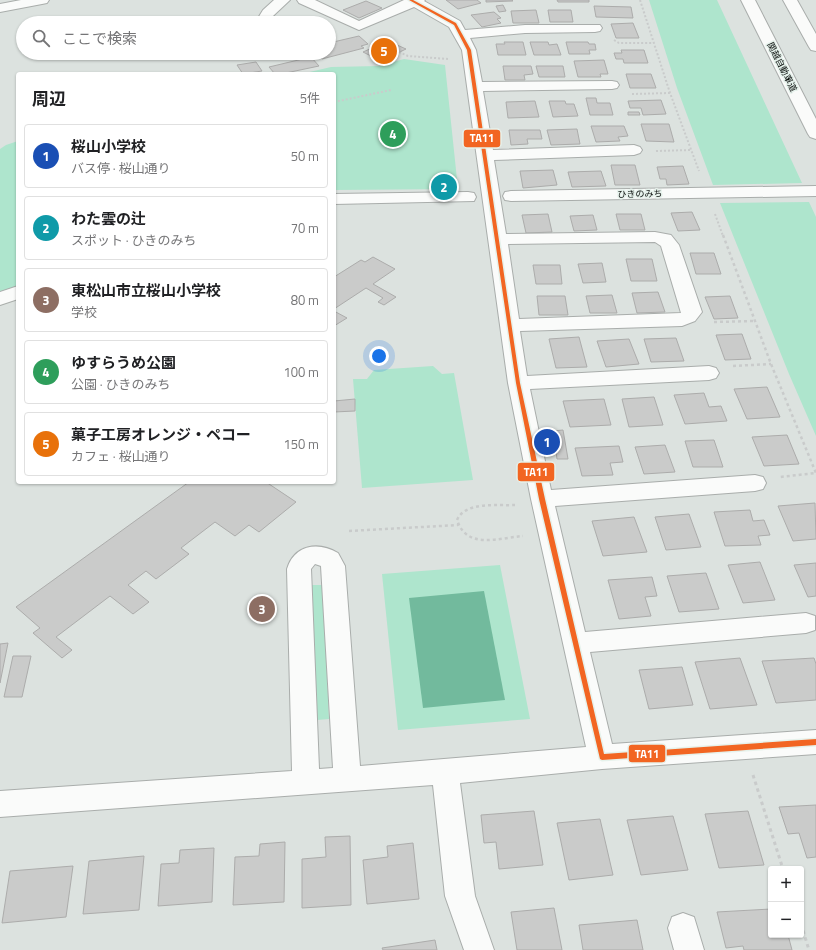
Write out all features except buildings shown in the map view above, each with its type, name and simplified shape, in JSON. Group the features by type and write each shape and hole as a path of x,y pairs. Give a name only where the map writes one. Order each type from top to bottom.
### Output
{"main road":[{"path":"0,8 42,0"},
{"path":"266,16 283,0"},
{"path":"304,0 359,26 415,1 455,24 469,50 486,155 518,383 542,499 602,757"},
{"name":"関越自動車道","path":"748,0 816,134"},
{"path":"790,0 816,47"},
{"path":"462,35 525,29 595,28"},
{"path":"475,87 612,85"},
{"path":"486,155 634,150"},
{"name":"ひきのみち","path":"511,196 816,191"},
{"path":"336,199 468,197"},
{"path":"498,239 655,237 665,239 670,245 692,312 688,317 682,320 509,325"},
{"path":"0,300 16,293"},
{"path":"518,383 709,373"},
{"path":"542,499 755,483"},
{"path":"306,782 299,569 302,561 306,557 316,554 330,558 334,566 347,779"},
{"path":"576,643 806,623"},
{"path":"0,804 445,772 602,757 816,742"},
{"path":"445,772 460,896 479,950"}],"path":[{"path":"640,0 652,43 691,150 771,364 816,473 771,478 755,483"},
{"path":"595,28 619,43 652,43"},
{"path":"399,52 408,56 452,60"},
{"path":"612,85 625,94 670,93"},
{"path":"336,102 391,90"},
{"path":"634,150 691,150"},
{"path":"682,320 699,322 755,320"},
{"path":"709,373 731,366 771,364"},
{"path":"517,505 472,507 462,511 458,517 458,525 463,534 475,539 524,536"},
{"path":"349,531 458,525"},
{"path":"753,775 782,866"},
{"path":"804,934 809,950"}],"shaded area":[{"path":"649,0 717,0 802,183 713,185 677,88"},
{"path":"404,59 445,65 458,189 336,190 336,72 310,72 331,67 379,66"},
{"path":"16,142 16,296 0,300 0,149"},
{"path":"809,202 816,217 816,436 789,374 720,203"},
{"path":"433,366 442,374 454,373 473,480 362,488 353,379 367,379 374,370"},
{"path":"500,565 530,719 398,730 382,574"},
{"path":"312,585 323,585 329,719 317,720"},
{"path":"484,591 505,700 423,708 409,598"}],"transit line":[{"name":"TA11","path":"411,0 455,24 469,50 518,383 542,499 602,757 816,742"}],"place":[{"name":"菓子工房オレンジ・ペコー","path":"384,51"},
{"name":"ゆすらうめ公園","path":"393,134"},
{"name":"わた雲の辻","path":"444,187"},
{"name":"桜山小学校","path":"547,442"},
{"name":"東松山市立桜山小学校","path":"262,609"}]}
